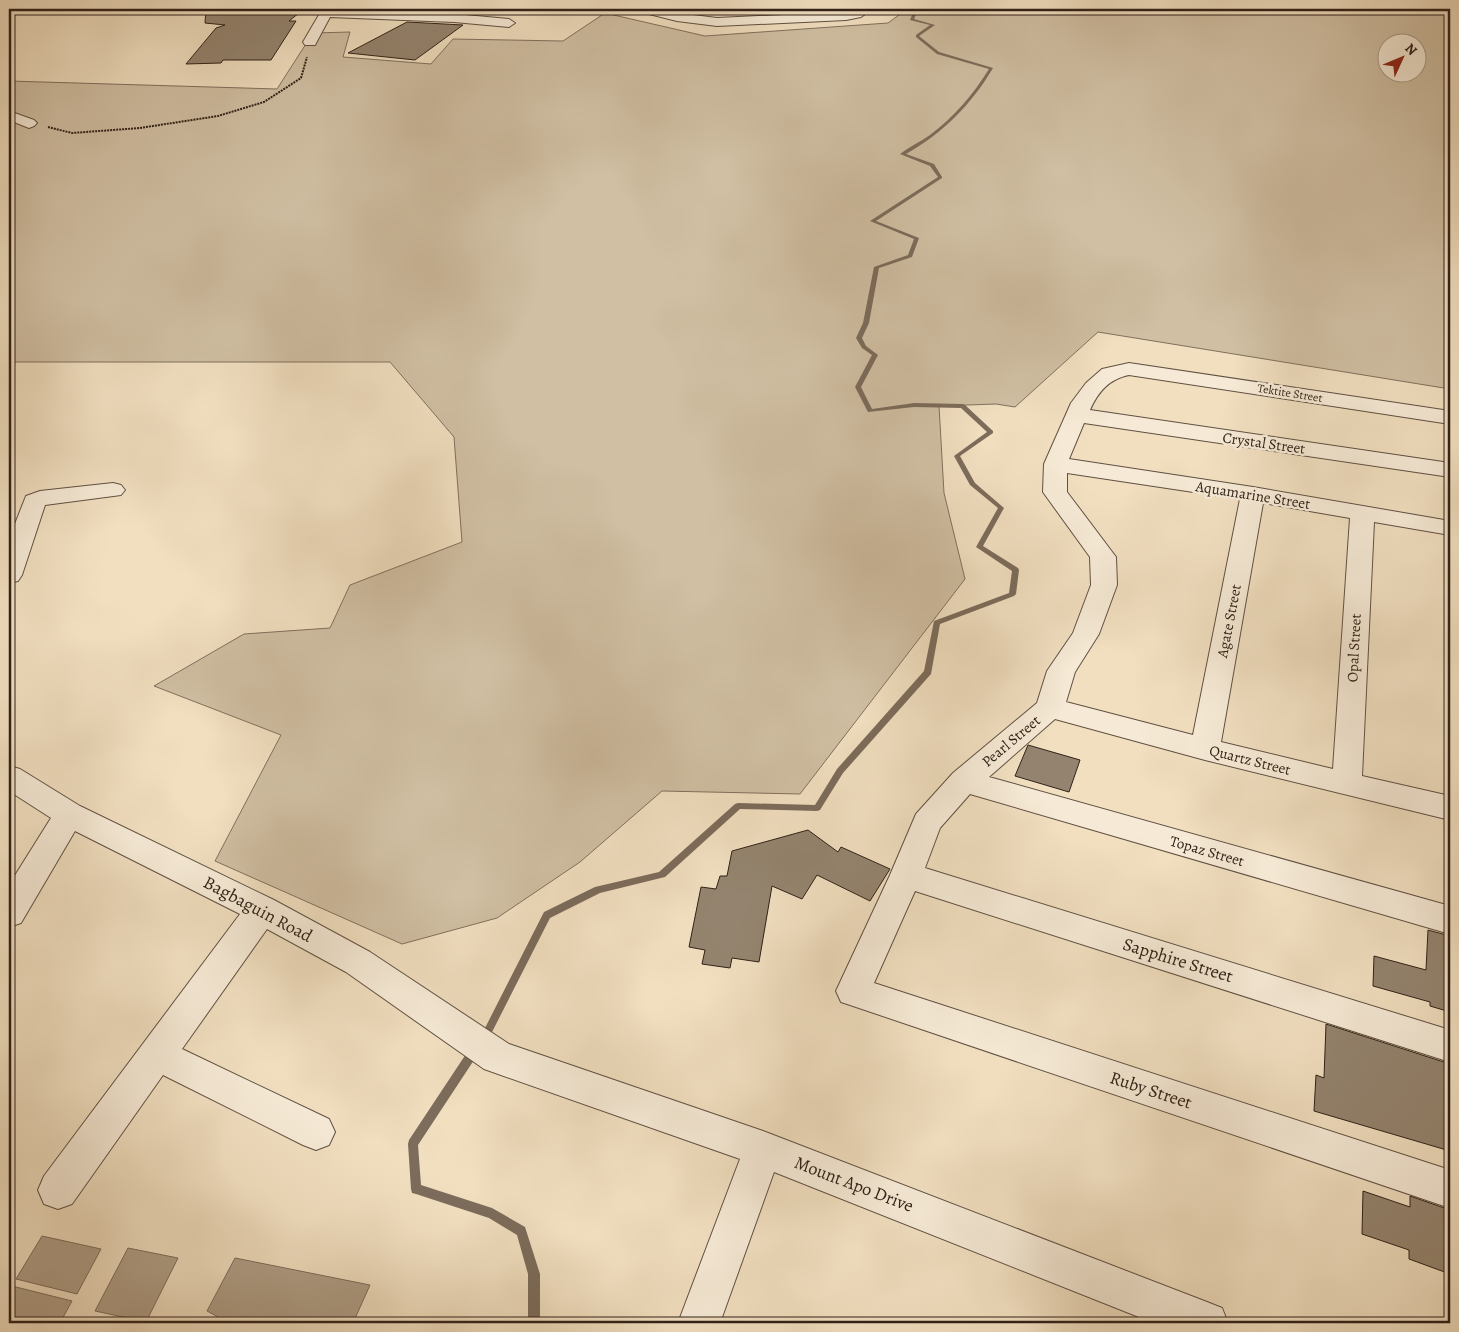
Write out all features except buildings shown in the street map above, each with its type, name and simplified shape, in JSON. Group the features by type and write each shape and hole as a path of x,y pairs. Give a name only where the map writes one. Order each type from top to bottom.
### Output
{"street":[{"path":"645,9 700,21 732,22 846,16 857,14 866,9"},
{"path":"677,17 690,9"},
{"path":"732,22 750,9"},
{"path":"798,18 809,9"},
{"path":"310,42 326,11 509,23"},
{"path":"9,115 29,123"},
{"name":"Pearl Street","path":"853,991 906,875 927,822 964,782 1050,708 1061,671 1086,634 1104,586 1103,557 1055,492 1055,464 1082,403 1093,387 1108,373 1129,369"},
{"name":"Tektite Street","path":"1129,369 1450,417"},
{"name":"Crystal Street","path":"1077,415 1450,470"},
{"name":"Aquamarine Street","path":"1055,464 1254,494 1450,528"},
{"path":"9,575 34,501 40,498 113,490"},
{"name":"Agate Street","path":"1205,748 1254,494"},
{"name":"Opal Street","path":"1347,784 1362,513"},
{"name":"Quartz Street","path":"1050,708 1347,784 1450,808"},
{"name":"Bagbaguin Road","path":"9,777 69,814 262,910 358,962 497,1057"},
{"name":"Topaz Street","path":"964,782 1450,920"},
{"path":"9,914 69,814"},
{"name":"Sapphire Street","path":"906,875 1450,1046"},
{"path":"58,1190 262,910"},
{"name":"Ruby Street","path":"853,991 1450,1189"},
{"path":"156,1054 316,1132"},
{"name":"Mount Apo Drive","path":"497,1057 763,1149 1207,1323"},
{"path":"699,1323 763,1149"}],"path":[{"path":"29,123 72,133 140,128 218,116 264,102 301,78 310,42"}],"shaded area":[{"path":"907,9 1450,9 1450,389 1098,332 1015,407 996,404 939,406 944,493 965,579 800,794 662,791 580,862 497,918 402,944 215,861 281,735 154,686 244,634 330,628 350,585 462,542 454,437 390,362 9,362 9,81 277,89 313,33 350,32 343,57 431,64 453,39 563,41 605,13 705,36 888,23"},
{"path":"42,1236 101,1249 77,1294 16,1279"},
{"path":"128,1248 178,1258 146,1322 95,1311"},
{"path":"235,1258 370,1285 353,1323 229,1323 207,1311"},
{"path":"12,1286 72,1301 60,1323 9,1323 9,1292"}],"waterway":[{"path":"487,1033 547,915 598,890 662,875 738,806 817,808 840,771 928,672 937,623 1012,594 1016,570 979,547 1001,508 972,484 957,456 991,432 963,406 914,405 870,411 858,387 875,355 864,347 859,338 866,323 877,267 910,256 917,238 872,221 940,177 932,165 902,154 942,128 953,118 974,95 991,68 938,53 917,36 933,25 912,20 915,11 923,9"},
{"path":"472,1054 413,1144 416,1189 492,1213 521,1231 534,1274 534,1323"}]}
